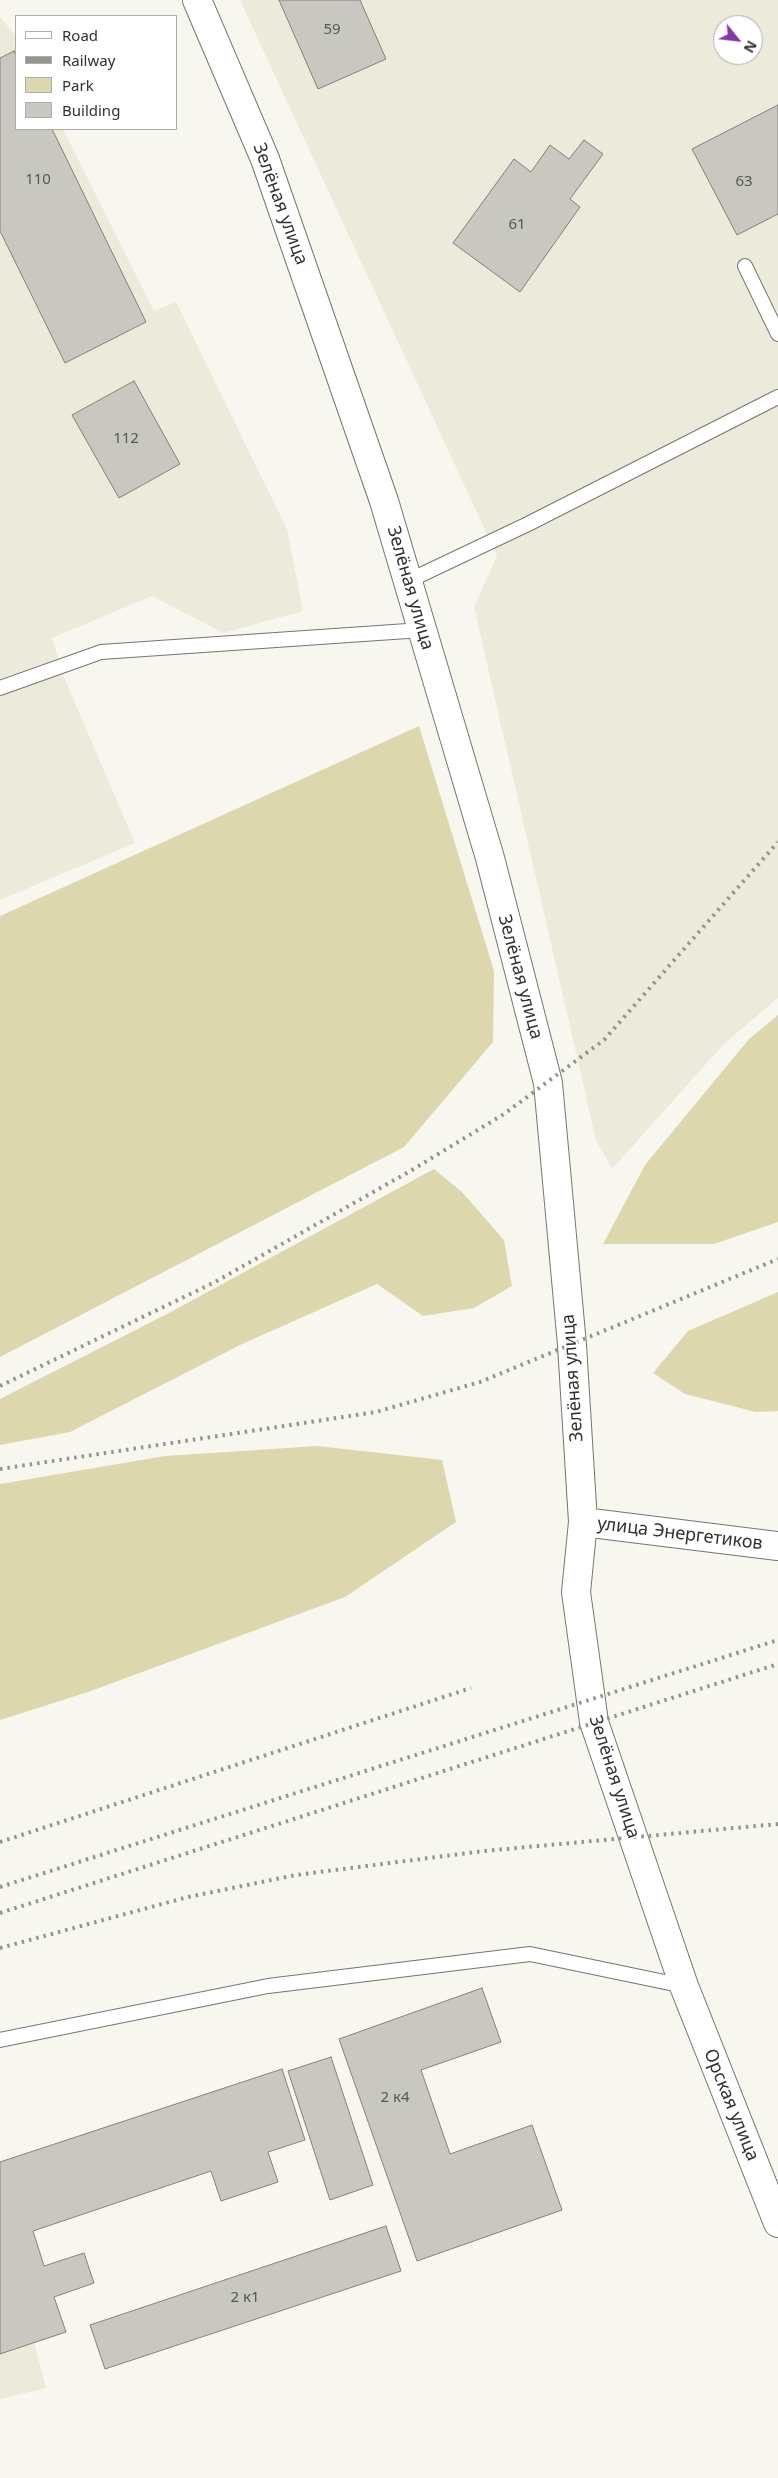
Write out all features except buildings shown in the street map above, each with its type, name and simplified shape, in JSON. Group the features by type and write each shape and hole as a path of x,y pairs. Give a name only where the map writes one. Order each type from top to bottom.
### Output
{"street":[{"name":"Зелёная улица","path":"197,0 265,158 384,501 490,858 548,1083 573,1363 583,1522 576,1592 594,1722 684,1986"},
{"name":"улица Энергетиков","path":"583,1522 778,1546"},
{"name":"Орская улица","path":"684,1986 778,2224"}],"lane":[{"path":"745,266 778,334"},
{"path":"408,581 528,524 778,397"},
{"path":"0,688 101,652 422,630"},
{"path":"0,2040 268,1986 530,1954 684,1986"}],"shaded area":[{"path":"240,0 778,0 778,998 724,1044 612,1169 596,1140 474,607 497,556"},
{"path":"0,17 15,35 15,130 64,130 154,311 176,302 287,529 303,611 223,633 152,596 52,638 63,675 135,843 0,900"},
{"path":"34,2343 46,2388 0,2399 0,2354"}],"green space":[{"path":"419,726 494,971 493,1042 404,1147 0,1357 0,916"},
{"path":"778,1015 778,1222 714,1244 603,1244 645,1165 749,1039"},
{"path":"434,1169 462,1192 504,1240 512,1286 474,1308 423,1316 377,1284 240,1345 70,1432 0,1445 0,1399 167,1314"},
{"path":"778,1292 778,1411 756,1412 685,1394 653,1373 688,1331"},
{"path":"318,1446 442,1460 456,1522 345,1597 88,1692 0,1720 0,1484 165,1456"}],"railway":[{"path":"0,1386 215,1282 412,1170 504,1114 604,1040 778,842"},
{"path":"0,1469 376,1412 480,1382 778,1259"},
{"path":"0,1887 778,1640"},
{"path":"0,1913 778,1664"},
{"path":"0,1842 471,1688"},
{"path":"0,1948 188,1897 296,1875 484,1851 778,1824"}]}
